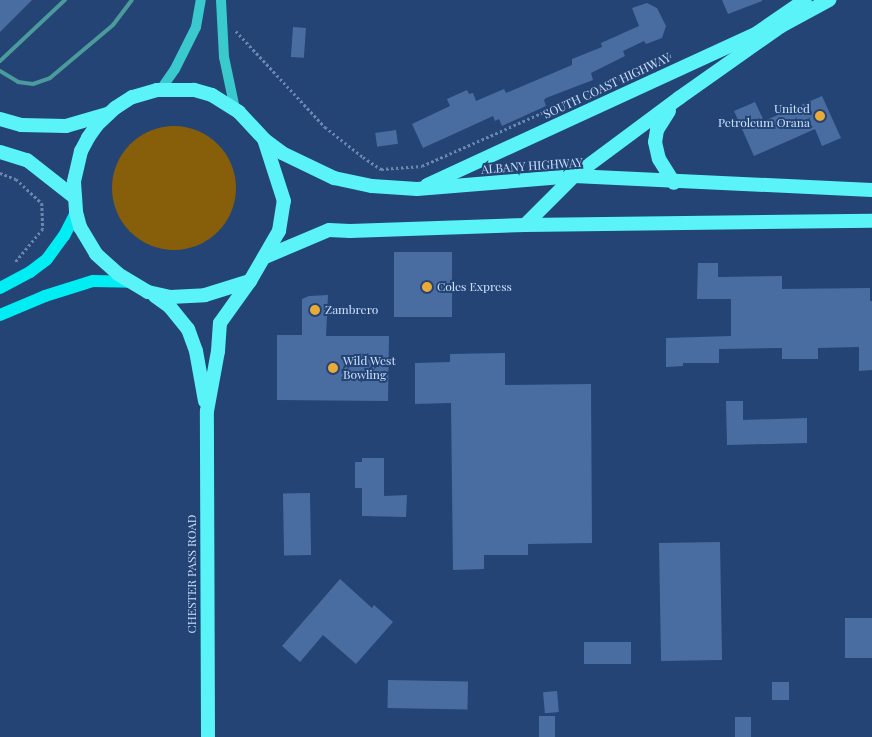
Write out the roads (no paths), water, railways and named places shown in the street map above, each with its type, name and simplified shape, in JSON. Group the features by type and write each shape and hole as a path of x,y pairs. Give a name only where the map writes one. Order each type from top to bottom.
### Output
{"highway":[{"name":"SOUTH COAST HIGHWAY","path":"417,190 757,33 805,0"},
{"path":"525,225 574,176 679,98 781,26 829,0"},
{"name":"ALBANY HIGHWAY","path":"108,114 132,97 161,89 194,90 212,94 235,109 264,139 282,153 334,178 372,186 417,190 574,176 674,183 872,190"},
{"path":"674,183 659,159 655,142 662,120 679,98"},
{"path":"0,119 21,125 66,126 108,114"},
{"name":"CHESTER PASS ROAD","path":"108,114 97,125 81,152 74,182 74,197 80,227 96,254 118,274 170,307 188,329 196,351 207,411 208,737"},
{"name":"CHESTER PASS ROAD","path":"207,411 218,351 220,322 250,281 279,232 284,201 264,139"},
{"path":"0,152 27,160 74,197"},
{"path":"265,257 329,230 350,231 525,225 872,221 872,216"},
{"path":"148,292 170,297 205,296 250,281"}],"main road":[{"path":"161,89 176,69 196,27 201,0"},
{"path":"221,0 224,56 235,109"},
{"path":"0,288 30,272 47,259 64,236 76,212"},
{"path":"0,315 45,296 93,281 132,282"}],"lane":[{"path":"0,62 66,0"},
{"path":"0,71 18,82 33,84 50,78 113,25 132,0"}],"place":[{"name":"United Petroleum Orana","path":"820,116"},
{"name":"Coles Express","path":"427,287"},
{"name":"Zambrero","path":"315,310"},
{"name":"Wild West Bowling","path":"333,368"}]}
